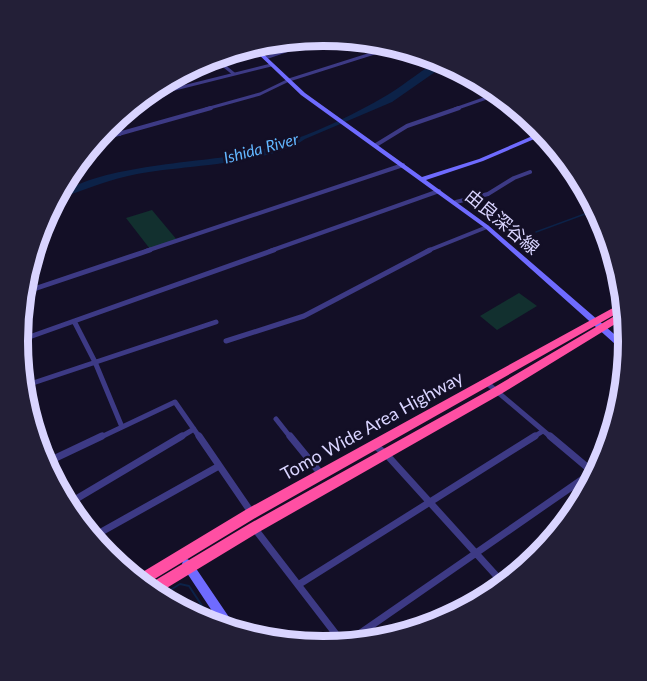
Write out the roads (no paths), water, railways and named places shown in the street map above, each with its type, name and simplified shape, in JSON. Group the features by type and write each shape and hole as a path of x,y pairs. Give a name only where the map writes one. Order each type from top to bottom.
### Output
{"highway":[{"name":"Tomo Wide Area Highway","path":"159,585 254,528 386,454 617,310"},
{"name":"Tomo Wide Area Highway","path":"597,324 618,316"},
{"name":"Tomo Wide Area Highway","path":"146,576 321,474 374,445 492,387"}],"main road":[{"path":"259,53 287,81"},
{"name":"由良深谷線","path":"287,81 488,227 618,342"},
{"path":"423,179 460,168 536,136"},
{"path":"181,555 223,618"}],"street":[{"path":"265,58 299,47"},
{"path":"111,136 260,94 287,81 381,51"},
{"path":"222,64 234,74"},
{"path":"166,91 271,65"},
{"path":"376,145 406,126 490,97"},
{"path":"117,130 120,134"},
{"path":"33,289 403,165"},
{"path":"456,202 484,196 530,172"},
{"path":"28,337 439,191"},
{"path":"226,341 304,316 432,249 488,227"},
{"path":"74,321 95,362 122,427"},
{"path":"32,383 216,322"},
{"path":"492,387 589,469"},
{"path":"54,459 175,402 252,513"},
{"path":"276,419 321,474"},
{"path":"75,500 194,429"},
{"path":"298,585 543,430"},
{"path":"374,445 386,454 498,578"},
{"path":"100,533 219,466"},
{"path":"360,633 583,480"},
{"path":"254,528 337,635"}],"water":[{"path":"428,67 439,69 392,102 289,148 248,159 127,176 66,196 71,189 88,180 112,174 139,168 232,156 293,140 333,124 371,104 396,90"}],"waterway":[{"path":"536,232 589,212"},
{"path":"168,591 180,584 189,586 205,610"}],"water label":[{"name":"Ishida River","path":"261,148"}]}
